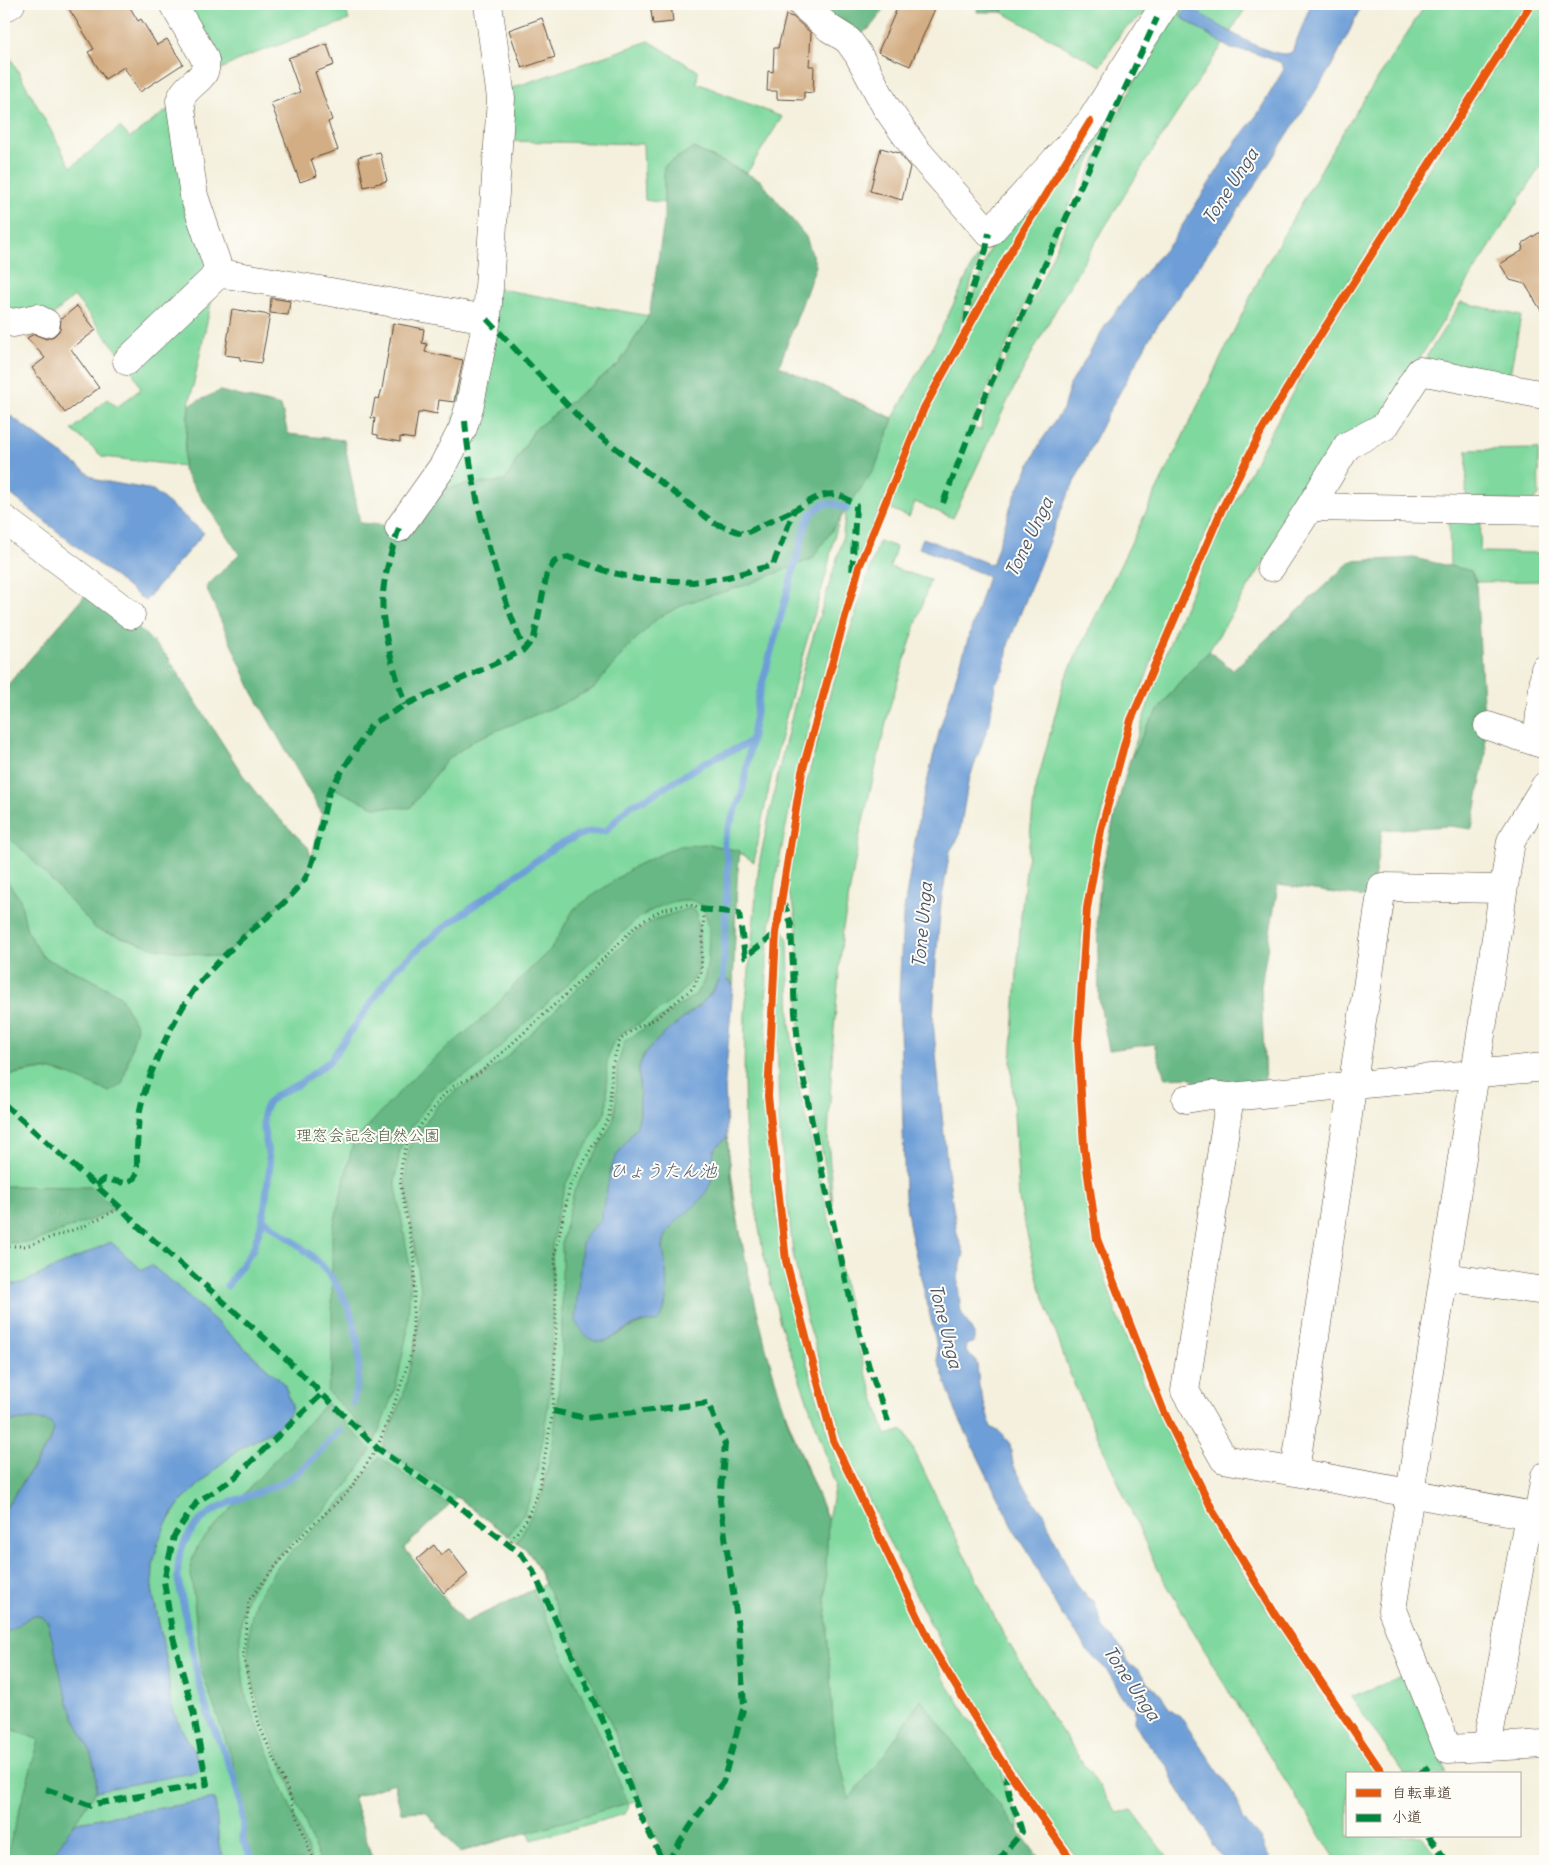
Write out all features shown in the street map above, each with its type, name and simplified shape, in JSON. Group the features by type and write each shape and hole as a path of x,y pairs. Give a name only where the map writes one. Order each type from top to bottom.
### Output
{"street":[{"path":"4,8 11,4"},
{"path":"127,361 213,279 218,267 194,196 180,101 186,89 205,74 207,65 173,4"},
{"path":"399,528 443,466 463,428 470,404 487,319 502,98 488,4"},
{"path":"802,4 829,28 848,40 858,54 886,107 917,151 988,233 1090,122 1165,4"},
{"path":"216,274 232,275 487,319"},
{"path":"4,320 12,323 36,318 46,323"},
{"path":"1271,567 1347,446 1385,426 1420,371 1545,401"},
{"path":"1310,507 1545,511"},
{"path":"4,519 131,615"},
{"path":"1488,726 1541,744 1545,669"},
{"path":"1545,786 1511,841 1474,1074 1412,1492 1392,1610 1448,1749 1545,1744"},
{"path":"1294,1471 1382,887 1503,888"},
{"path":"1186,1099 1211,1096 1230,1097 1545,1067"},
{"path":"1230,1097 1185,1391 1224,1459 1538,1516"},
{"path":"1444,1277 1545,1291"},
{"path":"1487,1746 1538,1516 1545,1476"}],"path":[{"path":"314,1861 284,1781 259,1725 243,1655 249,1600 294,1543 349,1491 376,1448 394,1405 412,1351 415,1264 400,1181 407,1143 442,1096 454,1086 481,1072 588,974 637,925 661,910 689,904 704,911 701,972 693,988 654,1019 635,1028 620,1040 612,1065 609,1117 570,1186 554,1254 556,1328 553,1411 550,1430 538,1493 526,1520 508,1545"},
{"path":"4,1246 26,1246 82,1227 121,1208"}],"green space":[{"path":"178,4 344,4 349,20 245,57 219,70"},
{"path":"808,4 888,4 870,28 860,34"},
{"path":"978,4 1009,4 1002,12 977,12"},
{"path":"1009,4 1153,4 1149,10 1122,31 1100,66 1002,12"},
{"path":"1168,4 1248,4 1230,33 1187,6 1181,17 1223,44 1128,190 1060,302 1016,384 953,518 915,502 909,517 889,508 906,462 926,417 969,327 993,284 1045,199 1088,137 1134,76 1080,180 975,416 974,429 981,430 982,419 1000,374 1086,180 1142,66 1159,18"},
{"path":"1426,4 1527,4 1475,81 1317,331 1238,468 1200,545 1160,639 1136,704 1107,794 1091,863 1081,945 1077,1026 1079,1114 1086,1187 1095,1245 1117,1316 1143,1380 1183,1465 1224,1541 1351,1742 1374,1772 1346,1772 1346,1838 1423,1838 1440,1861 1337,1861 1224,1684 1155,1564 1071,1377 1038,1281 1019,1200 1011,1062 1021,915 1035,791 1064,681 1265,267 1341,135"},
{"path":"1537,4 1545,4 1545,159 1418,361 1379,419 1341,438 1209,651 1177,685 1147,726 1129,763 1155,683 1185,605 1270,434 1305,370 1380,246"},
{"path":"649,41 698,71 697,83 782,117 747,173 693,148 665,166 664,203 645,200 643,144 502,141 503,91"},
{"path":"4,46 71,167 120,127 130,138 174,105 211,261 123,358 74,296 49,319 4,312"},
{"path":"693,148 760,180 806,237 816,266 779,366 893,419 875,468 812,559 746,585 687,603 658,618 629,646 594,688 564,703 476,739 447,760 410,808 374,807 331,787 322,814 252,691 206,587 239,554 183,470 189,405 220,391 281,406 288,434 344,440 360,523 405,527 431,491 470,484 505,481 534,430 619,364 649,316 664,222 664,166"},
{"path":"1053,175 970,313 994,236"},
{"name":"理窓会記念自然公園","path":"977,256 980,257 966,297 957,341 930,391 880,509 846,604 816,698 792,796 775,882 767,956 765,1105 769,1160 788,1294 812,1381 837,1460 916,1625 947,1684 1002,1770 1003,1782 1018,1820 1018,1830 1041,1861 668,1861 640,1800 628,1803 629,1807 625,1814 532,1840 528,1832 460,1852 425,1811 401,1812 394,1783 353,1797 373,1861 225,1861 219,1846 215,1799 77,1822 49,1861 4,1861 4,1634 202,1767 177,1720 170,1701 168,1668 152,1589 153,1565 158,1541 179,1504 242,1447 273,1431 284,1421 292,1405 284,1384 184,1292 142,1271 111,1242 22,1283 4,1285 4,1076 37,1070 50,1070 4,963 4,805 258,923 294,892 309,869 325,802 431,491 494,288 649,316 619,364 534,430 505,481 488,562 778,366 893,418 931,350","holes":["846,510 842,542 803,670 779,769 759,864 745,1013 745,1124 750,1174 763,1252 780,1323 835,1485 828,1519 790,1424 764,1344 745,1262 727,1137 580,1266 730,981 733,986 739,852 754,862 768,790 785,719 825,578 835,533","457,1497 526,1549 535,1562 545,1584 464,1623 404,1548"]},
{"path":"216,280 189,405 184,466 103,457 72,430 107,399 117,407 141,389 129,364"},
{"path":"1461,302 1521,316 1509,379 1423,362"},
{"path":"1538,449 1539,496 1533,501 1466,500 1467,450"},
{"path":"1449,518 1481,519 1480,552 1540,553 1541,581 1476,582 1471,571 1450,566"},
{"path":"879,541 896,547 890,567 930,580 890,706 860,834 843,928 833,1041 828,1138 833,1206 800,1040 797,924 794,908 786,887 803,796 830,693"},
{"path":"1414,558 1471,571 1476,582 1486,753 1472,829 1449,826 1382,830 1371,898 1278,885 1261,986 1265,1083 1201,1089 1189,1077 1165,1078 1154,1044 1109,1050 1099,999 1097,916 1101,875 1129,763 1147,726 1177,685 1209,651 1233,670 1351,561"},
{"path":"88,592 132,621 166,655 246,780 265,804 308,847 312,860 306,877 290,895 222,958 155,948 96,929 30,857 4,833 4,689"},
{"path":"707,844 740,851 737,879 733,986 730,981 720,979 707,998 643,1055 639,1067 640,1113 637,1126 617,1155 603,1214 580,1266 591,1339 604,1342 645,1322 665,1306 666,1279 663,1247 665,1237 674,1223 707,1190 712,1177 714,1150 727,1137 734,1204 767,1352 789,1426 828,1520 825,1597 834,1736 849,1799 884,1755 921,1699 1041,1861 668,1861 653,1831 612,1726 535,1562 526,1549 517,1542 542,1495 553,1442 562,1355 562,1241 574,1191 613,1122 616,1104 617,1067 625,1041 695,995 704,981 708,960 709,926 703,906 690,900 674,901 654,909 636,920 477,1069 434,1095 404,1138 399,1155 395,1181 411,1273 407,1334 396,1386 375,1441 327,1391 332,1369 332,1232 353,1143 402,1089 428,1064 489,1013 551,949 574,909 635,866 679,846"},
{"path":"4,877 20,899 27,931 43,957 93,980 120,996 137,1027 122,1085 110,1092 51,1070 33,1070 4,1076"},
{"path":"690,908 697,913 700,950 699,965 695,977 682,992 647,1019 623,1033 613,1043 608,1055 607,1064 606,1111 566,1183 556,1219 552,1247 553,1325 550,1391 543,1439 532,1495 523,1515 508,1536 457,1497 382,1448 403,1397 417,1335 421,1290 405,1182 409,1146 438,1105 501,1062 636,932 656,919"},
{"path":"782,927 788,940 790,1024 798,1084 859,1350 886,1435 904,1430 998,1624 1049,1713 1117,1813 1132,1810 1171,1861 1079,1861 1031,1795 950,1662 849,1458 806,1315 793,1253 779,1125 777,1018"},
{"path":"4,1186 91,1187 114,1209 32,1242 4,1243"},
{"path":"326,1403 371,1450 353,1477 337,1496 273,1561 254,1586 243,1611 240,1635 241,1661 246,1697 312,1861 256,1861 248,1850 243,1833 234,1764 202,1672 190,1566 198,1545"},
{"path":"32,1419 49,1422 54,1428 54,1434 4,1511 4,1422"},
{"path":"379,1457 449,1505 404,1548 464,1623 533,1590 602,1739 628,1803 460,1852 425,1811 401,1812 394,1783 353,1797 373,1861 320,1861 259,1706 248,1663 249,1628 256,1599 277,1567 358,1484"},
{"path":"33,1615 44,1617 49,1623 67,1698 88,1744 97,1776 96,1791 49,1861 5,1861 39,1740 4,1726 4,1634"},
{"path":"1407,1674 1445,1772 1403,1772 1351,1697"}],"water":[{"name":"Tone Unga","path":"1311,4 1362,4 1331,67 1248,196 1153,332 1104,421 1064,503 1008,645 1005,670 995,684 990,721 968,783 959,837 950,851 941,903 933,1021 947,1164 957,1234 964,1253 958,1277 961,1312 974,1334 974,1342 966,1345 965,1351 973,1357 977,1364 979,1386 991,1427 1001,1433 1010,1444 1013,1464 1033,1501 1045,1514 1049,1527 1075,1583 1088,1598 1094,1601 1103,1628 1125,1652 1126,1660 1131,1666 1139,1670 1148,1684 1161,1694 1169,1708 1180,1716 1235,1796 1243,1819 1260,1838 1265,1850 1273,1861 1224,1861 1212,1844 1209,1833 1193,1813 1173,1781 1168,1767 1142,1736 1134,1722 1135,1708 1125,1701 1107,1670 1087,1651 1076,1632 1061,1614 1031,1556 1015,1532 956,1412 938,1361 936,1342 910,1230 905,1197 899,994 903,916 919,816 940,728 988,576 919,548 923,538 992,565 1013,500 1040,443 1063,409 1070,385 1105,326 1150,266 1171,243 1235,143 1257,115 1284,69 1280,62 1248,51 1231,49 1181,17 1187,5 1240,37 1271,51 1283,54 1292,52"},
{"path":"4,408 7,413 97,480 153,490 204,533 145,601 4,489"},
{"name":"ひょうたん池","path":"720,979 730,981 733,986 725,1082 727,1137 714,1150 711,1180 706,1192 697,1204 672,1226 664,1240 666,1295 664,1311 661,1317 657,1322 634,1325 608,1340 601,1342 593,1340 584,1334 575,1321 582,1244 586,1234 600,1221 612,1165 637,1126 640,1113 639,1067 643,1057 650,1048 699,1006 712,992"},
{"path":"111,1242 142,1270 151,1265 184,1292 284,1384 292,1405 291,1411 284,1421 272,1431 242,1447 179,1504 166,1524 158,1542 153,1565 152,1589 168,1668 170,1701 177,1720 202,1767 197,1772 96,1791 96,1778 91,1754 67,1698 48,1623 43,1617 33,1615 4,1634 4,1511 51,1440 54,1428 49,1422 33,1419 4,1422 4,1285 22,1283"},
{"path":"215,1799 219,1846 225,1861 49,1861 70,1829 77,1822"}],"building":[{"path":"66,4 128,4 138,21 141,19 157,45 167,39 183,64 140,92 124,67 105,79 88,52 94,49"},
{"path":"650,4 671,4 673,22 653,24"},
{"path":"899,4 937,4 910,66 878,52"},
{"path":"786,15 793,17 811,33 809,66 814,66 813,93 804,92 804,100 777,99 777,91 767,91 768,71 773,72 774,48 778,48"},
{"path":"542,18 555,57 522,68 509,30"},
{"path":"327,44 334,65 315,72 332,120 328,122 338,150 311,159 317,176 300,182 271,103 300,92 288,58"},
{"path":"881,148 899,153 910,167 902,200 870,191"},
{"path":"380,152 387,181 364,187 358,157"},
{"path":"1545,229 1545,317 1525,284 1510,280 1500,264 1522,251 1523,243"},
{"path":"271,298 290,301 288,315 270,313"},
{"path":"77,306 96,330 71,349 99,388 65,413 32,368 45,358 27,338 34,334 46,339 54,336 60,330 61,319"},
{"path":"232,309 270,315 261,363 240,360 240,357 225,355"},
{"path":"393,323 424,329 422,343 427,344 425,352 463,360 454,402 439,400 437,414 422,411 422,413 418,413 414,439 400,437 400,442 378,438 378,435 373,434 375,418 371,418 375,398 379,399 382,389"},
{"path":"434,1545 441,1555 449,1549 468,1574 444,1593 417,1559"}],"waterway":[{"path":"353,1403 359,1366 358,1348 350,1312 342,1295 332,1279 314,1258 293,1240 263,1219 270,1165 263,1124 264,1111 268,1103 275,1096 299,1084 330,1061 395,969 439,931 555,847 589,832 606,831 629,806 647,798 704,763 751,742 759,695 806,524 812,513 823,504 834,504 847,509"},
{"path":"723,980 728,860 724,843 742,794 751,742"},
{"path":"227,1286 253,1249 263,1219"},
{"path":"253,1861 243,1841 242,1809 233,1773 209,1717 199,1683 178,1579 179,1558 187,1538 197,1524 208,1514 220,1507 290,1478 310,1461 340,1430"}],"marked path":[{"path":"943,503 977,414 1157,18"},
{"path":"966,324 969,297 986,250 989,233"},
{"path":"487,319 588,427 714,523 744,534 794,510"},
{"path":"465,421 473,479 486,537 494,566 524,650"},
{"path":"96,1185 104,1179 125,1183 135,1178 140,1110 155,1063 171,1028 189,998 206,975 238,942 290,897 304,880 313,861 330,790 372,724 405,705 524,650 534,638 547,573 555,561 568,557 606,571 637,579 693,582 728,577 773,565 794,510 818,497 832,494 847,499 856,506 852,575"},
{"path":"399,528 386,571 382,604 384,627 389,649 405,705"},
{"path":"782,901 791,924 795,1013 800,1061 820,1162 848,1290 869,1367 890,1427"},
{"path":"700,909 739,913 745,957 776,933"},
{"path":"4,1104 270,1343 377,1448 443,1494 522,1555 532,1569 611,1738 640,1814 663,1861"},
{"path":"46,1789 89,1805 207,1784 193,1711 173,1637 164,1581 174,1536 197,1502 234,1478 322,1394"},
{"path":"553,1411 586,1418 708,1403 725,1444 720,1501 739,1634 744,1706 723,1782 697,1816 668,1861"},
{"path":"1422,1772 1433,1764"},
{"path":"998,1861 1022,1832 1007,1786 1007,1768"},
{"path":"1430,1838 1447,1861"}],"cycle path":[{"path":"1382,1772 1275,1614 1214,1513 1164,1412 1097,1239 1084,1147 1078,1042 1087,908 1101,830 1131,720 1222,509 1262,430 1305,359 1531,4"},
{"path":"1072,1861 1000,1759 934,1650 833,1440 786,1261 768,1096 776,933 802,772 859,567 924,408 1009,254 1090,122"}]}
